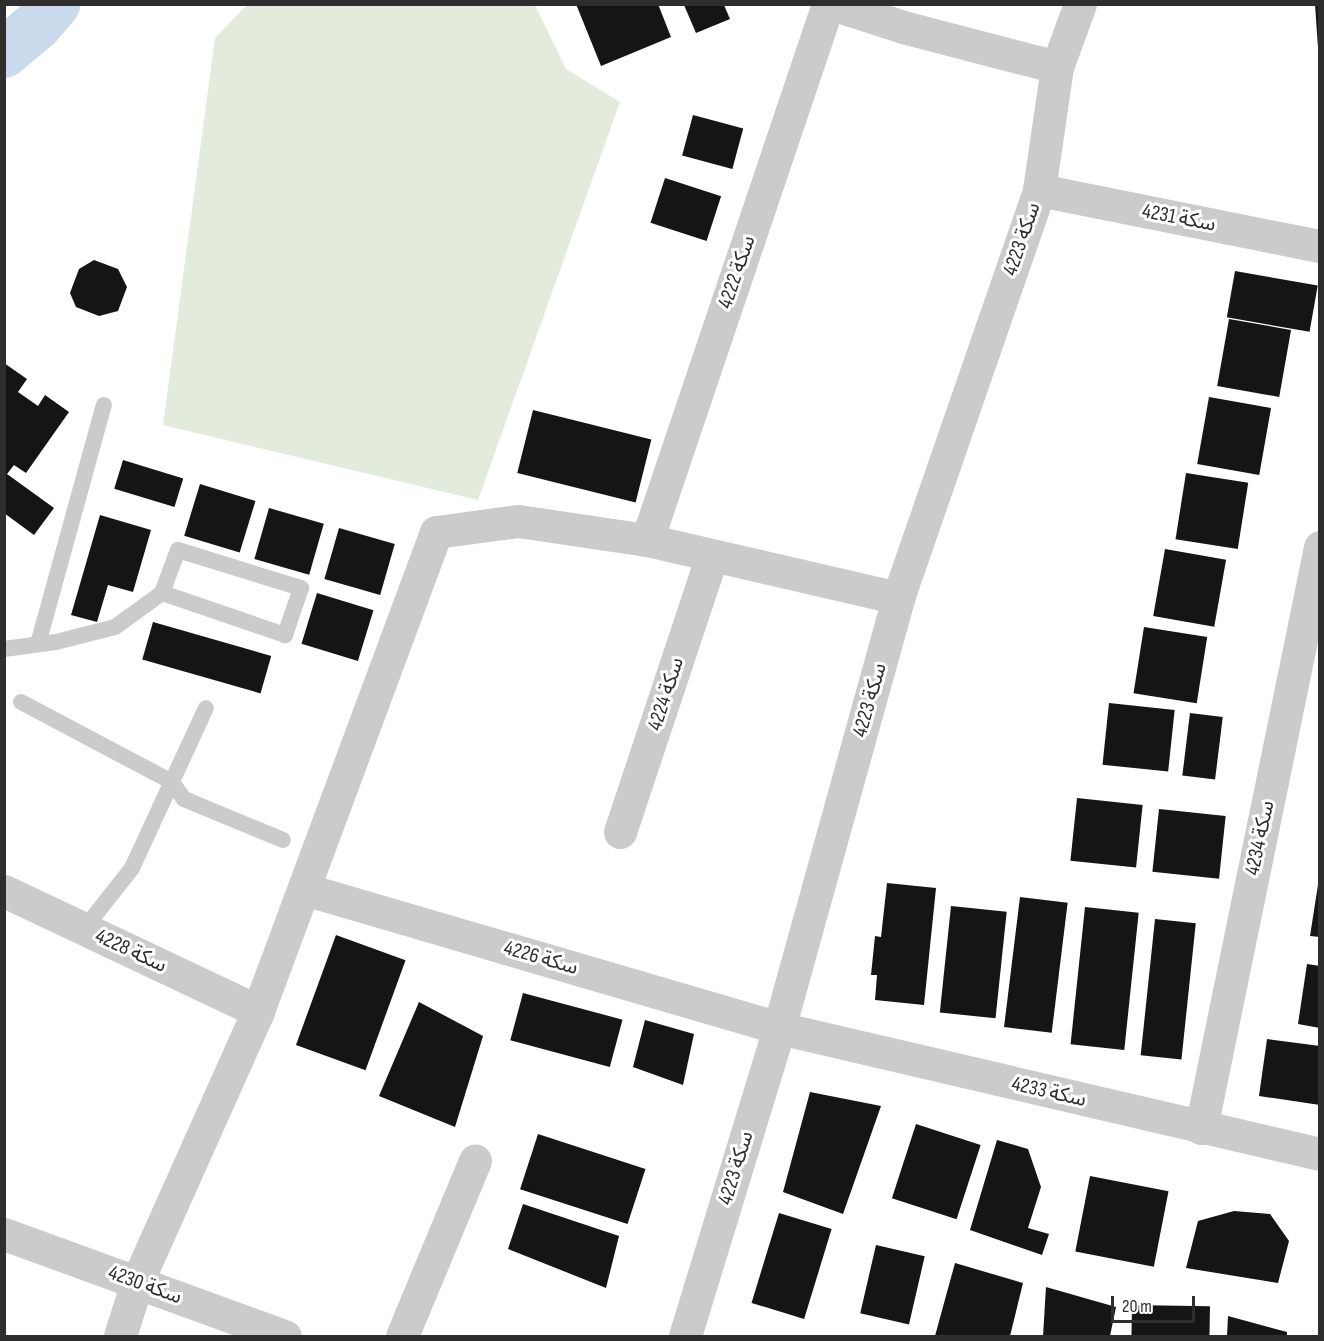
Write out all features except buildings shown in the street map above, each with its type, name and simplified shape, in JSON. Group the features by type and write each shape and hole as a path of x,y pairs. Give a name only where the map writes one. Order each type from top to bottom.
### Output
{"street":[{"name":"سكة 4222","path":"646,540 828,4"},
{"path":"832,4 903,27 1057,67"},
{"name":"سكة 4223","path":"685,1336 779,1028 898,598 1039,190 1057,67 1080,4"},
{"name":"سكة 4231","path":"1039,190 1320,246"},
{"path":"120,1336 137,1281 258,1011 436,532 518,521 646,540 898,598"},
{"name":"سكة 4234","path":"1201,1128 1320,548"},
{"name":"سكة 4224","path":"620,832 712,556"},
{"name":"سكة 4226","path":"304,889 779,1028"},
{"name":"سكة 4228","path":"4,891 258,1011"},
{"name":"سكة 4233","path":"779,1028 1320,1154"},
{"path":"402,1336 475,1161"},
{"name":"سكة 4230","path":"4,1234 285,1336"}],"lane":[{"path":"38,644 104,405"},
{"path":"4,649 115,627 162,593 178,550 301,588 285,635 162,593"},
{"path":"21,702 172,782 184,799 283,840"},
{"path":"84,929 132,868 206,708"}],"green space":[{"path":"247,5 535,5 566,69 620,102 478,500 163,425 215,38"}],"waterway":[{"path":"4,53 37,25 55,4"}]}
